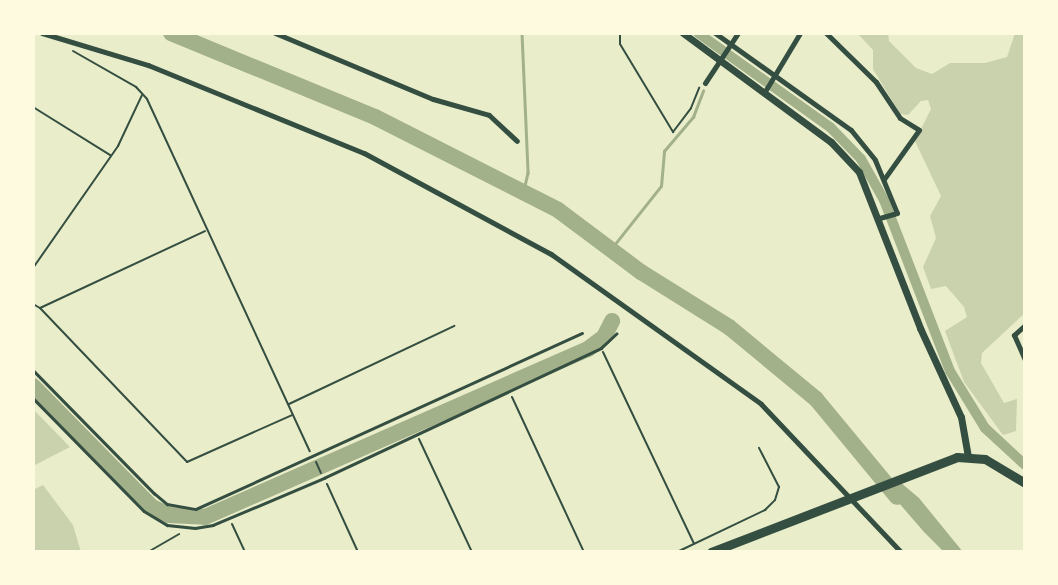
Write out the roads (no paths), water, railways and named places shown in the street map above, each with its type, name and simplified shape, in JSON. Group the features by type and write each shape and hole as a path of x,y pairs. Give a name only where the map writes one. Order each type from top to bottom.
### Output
{"main road":[{"path":"711,552 931,464 968,456 1001,466 1025,483"}],"street":[{"path":"42,33 148,65 352,147 415,177 551,254 761,404 851,496 901,552"},
{"path":"275,33 433,99 489,115 517,141"},
{"path":"683,33 766,90 849,159 881,218 920,328 961,417 968,456"},
{"path":"715,33 851,130 884,179 897,213 881,218"},
{"path":"705,83 738,33"},
{"path":"766,90 800,33"},
{"path":"826,33 876,82 900,118 919,130 884,179"},
{"path":"1025,325 1014,335 1025,360"}],"lane":[{"path":"33,370 154,493 181,509 210,506 582,333"},
{"path":"33,398 156,520 183,528 213,526 601,348 616,334"}],"waterway":[{"path":"171,33 375,117 558,210 641,272 729,327 816,399 897,497"},
{"path":"522,33 528,173 524,191"},
{"path":"698,33 831,128 861,159 884,200 950,371 985,428 1025,465"},
{"path":"611,249 661,186 664,151 693,117 703,91"},
{"path":"33,386 152,507 169,515 205,517 588,349 604,337 612,321"}]}
